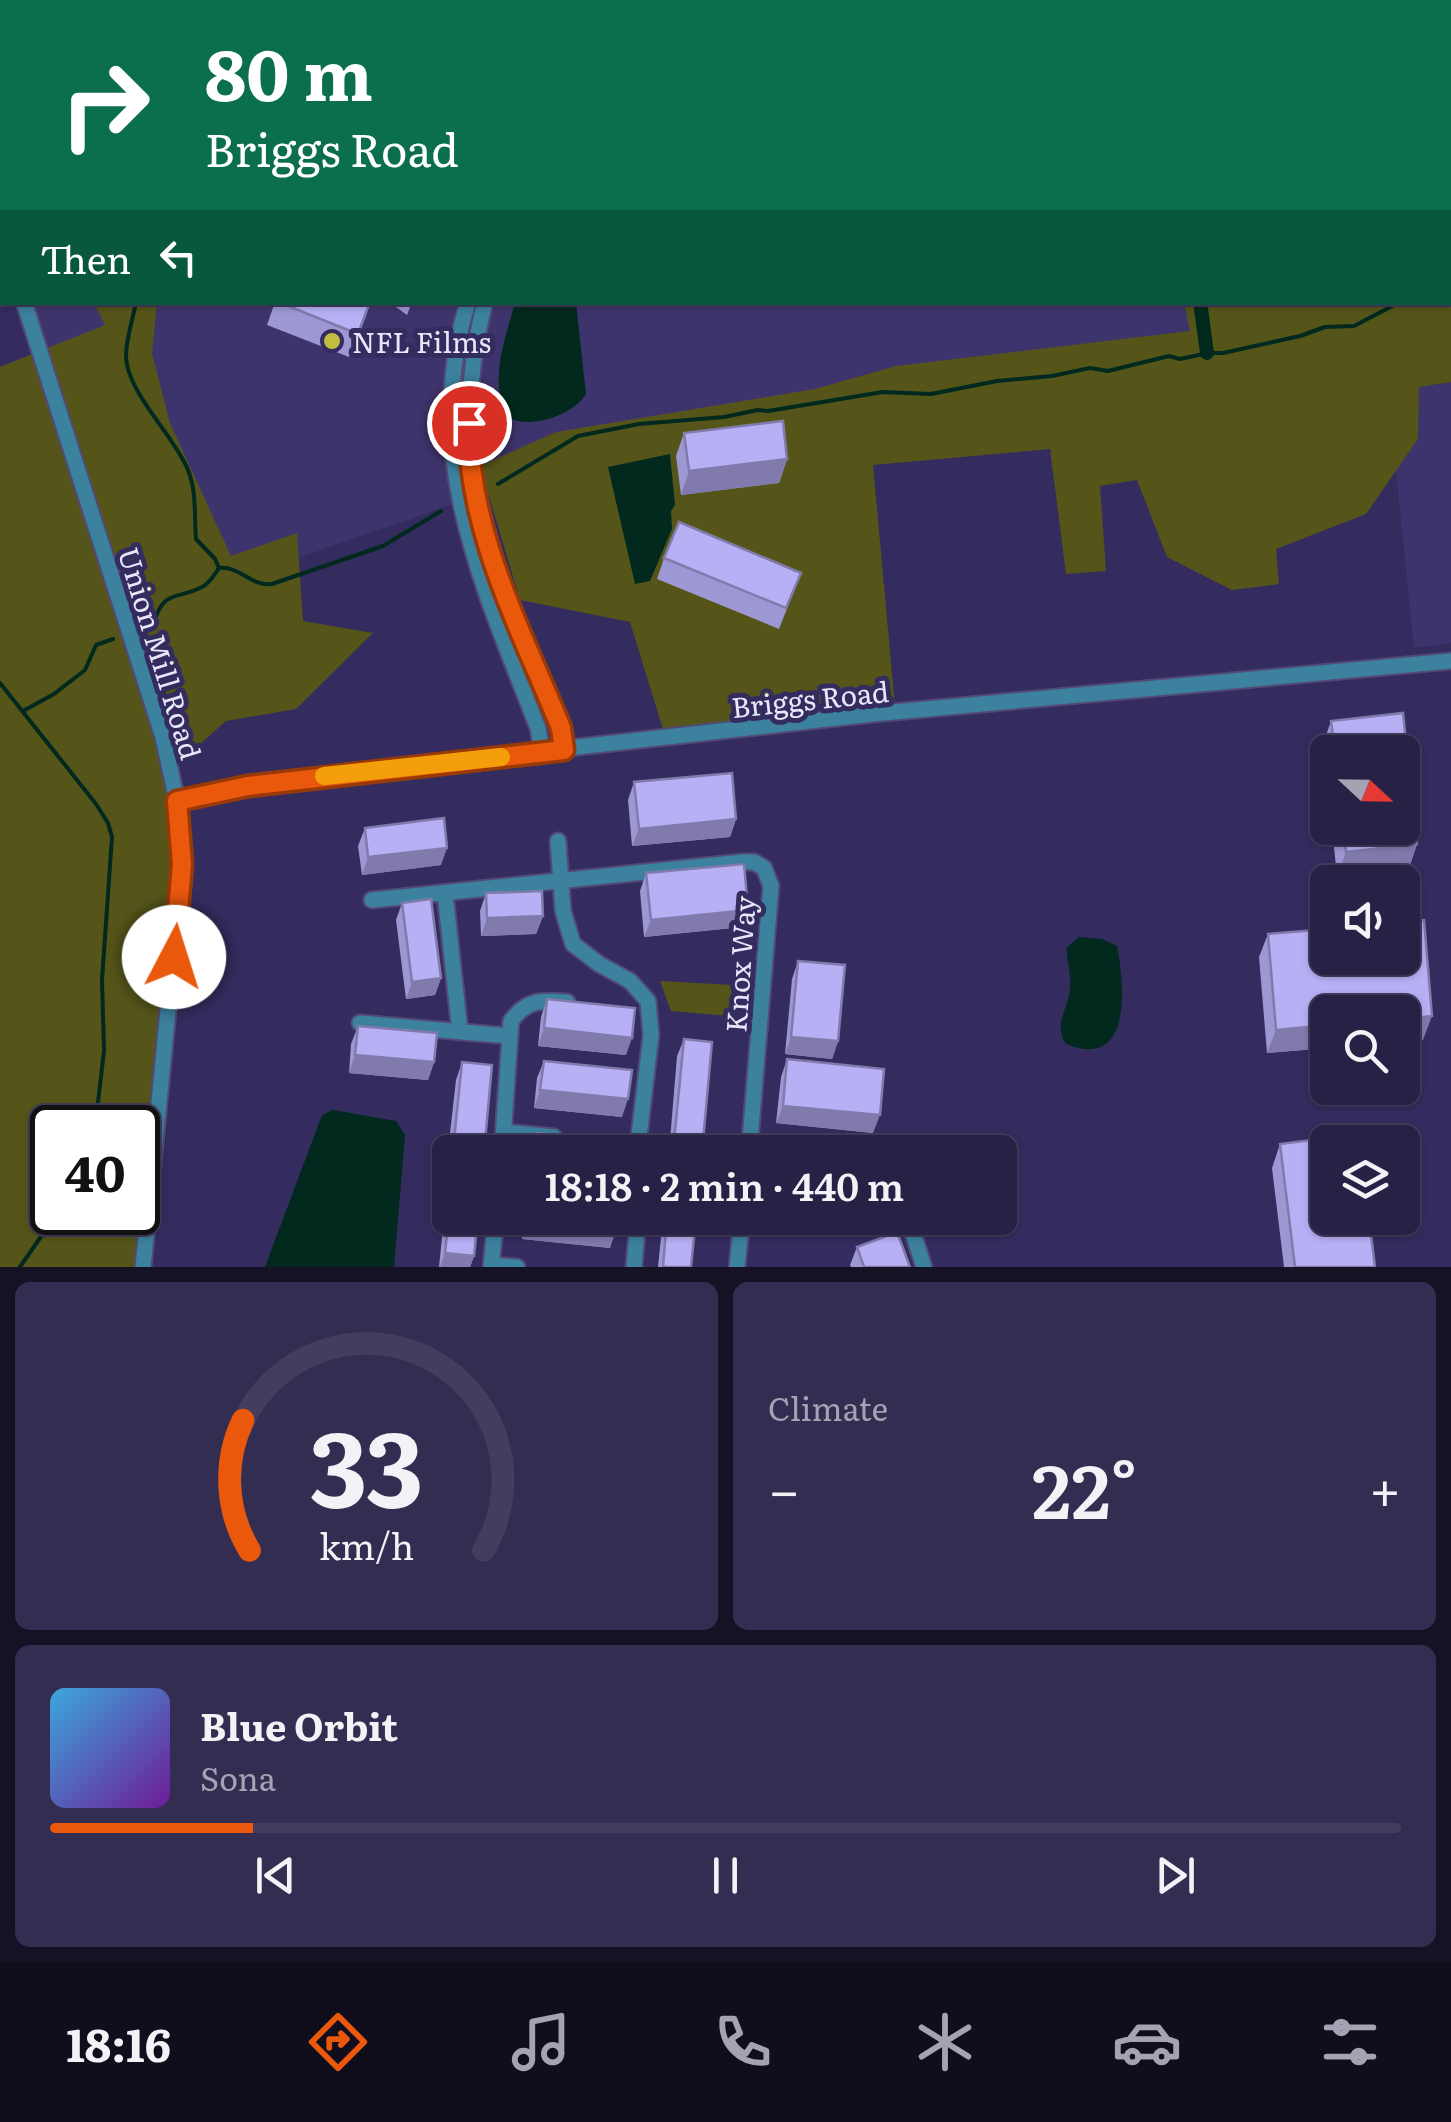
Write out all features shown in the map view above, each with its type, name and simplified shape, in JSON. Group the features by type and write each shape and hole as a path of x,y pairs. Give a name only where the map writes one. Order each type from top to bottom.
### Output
{"street":[{"name":"Union Mill Road","path":"25,305 163,737 177,801 182,864 143,1267"},
{"path":"467,305 454,359 452,395 452,456 459,502 477,570 538,728 542,752"},
{"path":"484,305 469,390 474,484 494,558 561,728 564,750"},
{"name":"Briggs Road","path":"177,801 248,786 872,714 1451,661"},
{"path":"558,841 562,912 573,944 599,964 630,980 648,1001 650,1036 640,1135"},
{"name":"Knox Way","path":"559,881 744,862 764,868 770,886 750,1135"},
{"path":"372,900 559,881"},
{"path":"445,893 460,1032"},
{"path":"504,1135 512,1021 533,1000 586,1004"},
{"path":"360,1024 510,1036"},
{"path":"504,1132 533,1135"},
{"path":"495,1235 492,1266 516,1267"},
{"path":"634,1267 637,1235"},
{"path":"737,1267 740,1235"},
{"path":"914,1235 924,1267"}],"shaded area":[{"path":"25,305 1451,305 1451,319 586,439 459,502 283,563 108,562"},
{"path":"95,305 157,305 152,353 170,423 231,556 297,533 303,621 373,633 296,709 226,721 172,769 181,829 156,1105 30,1105 30,1235 144,1235 141,1267 0,1267 0,367 105,325"},
{"path":"514,305 576,305 586,394 572,408 552,418 531,422 511,419 500,392 503,347"},
{"path":"1184,305 1451,305 1451,382 1419,387 1418,439 1366,514 1276,549 1279,584 1232,590 1167,557 1137,480 1100,486 1106,571 1066,574 1050,449 873,465 896,718 666,739 630,622 520,600 480,466 556,432 815,389 896,366 1190,331"},
{"path":"1451,382 1451,643 1414,648 1396,470 1418,439 1419,387"},
{"path":"670,454 675,505 671,511 672,529 650,581 635,584 608,467"},
{"path":"1079,937 1102,939 1117,946 1122,982 1119,1020 1113,1036 1103,1046 1087,1049 1066,1044 1061,1030 1070,984 1067,947"},
{"path":"660,981 732,985 730,1016 671,1011"},
{"path":"333,1110 396,1121 405,1135 394,1267 265,1267 322,1115"}],"building":[{"path":"286,305 369,305 358,334"},
{"path":"783,421 787,459 689,471 684,433"},
{"path":"679,522 801,573 786,608 664,558"},
{"path":"1403,713 1405,735 1333,735 1331,721"},
{"path":"732,773 736,819 639,829 634,782"},
{"path":"444,818 447,848 368,857 365,828"},
{"path":"1345,845 1408,845 1346,852"},
{"path":"744,864 748,910 651,920 646,873"},
{"path":"542,891 543,916 487,918 486,893"},
{"path":"431,899 441,978 412,982 402,903"},
{"path":"1420,920 1424,920 1432,1016 1420,1017 1420,995 1310,995 1310,1027 1276,1030 1268,934 1310,930 1310,975 1420,975"},
{"path":"798,961 845,965 838,1041 791,1037"},
{"path":"547,999 635,1008 632,1038 544,1028"},
{"path":"358,1026 437,1033 434,1062 355,1055"},
{"path":"684,1039 712,1042 704,1135 675,1135"},
{"path":"787,1059 884,1069 880,1115 783,1106"},
{"path":"544,1061 632,1070 628,1099 540,1090"},
{"path":"462,1062 492,1065 486,1135 455,1135"},
{"path":"1310,1140 1310,1235 1371,1235 1375,1267 1295,1267 1280,1144"},
{"path":"447,1235 476,1235 474,1256 445,1253"},
{"path":"666,1235 694,1235 691,1267 663,1267"},
{"path":"898,1235 910,1267 864,1267 857,1247"}],"waterway":[{"path":"135,305 126,349 128,370 188,470 196,539 219,568"},
{"path":"1200,305 1207,353"},
{"path":"498,484 578,436 639,424 724,417 883,392 931,394 1090,368 1108,371 1169,356 1180,359 1223,353 1325,327 1354,326 1394,305"},
{"path":"219,568 272,584 383,546 441,511"},
{"path":"145,629 153,624 167,600 205,585 219,568"},
{"path":"23,711 85,670 96,645 113,639"},
{"path":"0,683 96,804 112,837 102,980 104,1051 98,1105"},
{"path":"20,1267 42,1235"}],"slow traffic":[{"path":"324,776 501,757"}],"place":[{"name":"NFL Films","path":"332,341"}],"route":[{"path":"174,957 182,864 177,801 248,786 564,750 561,728 482,522 469,423"}]}
